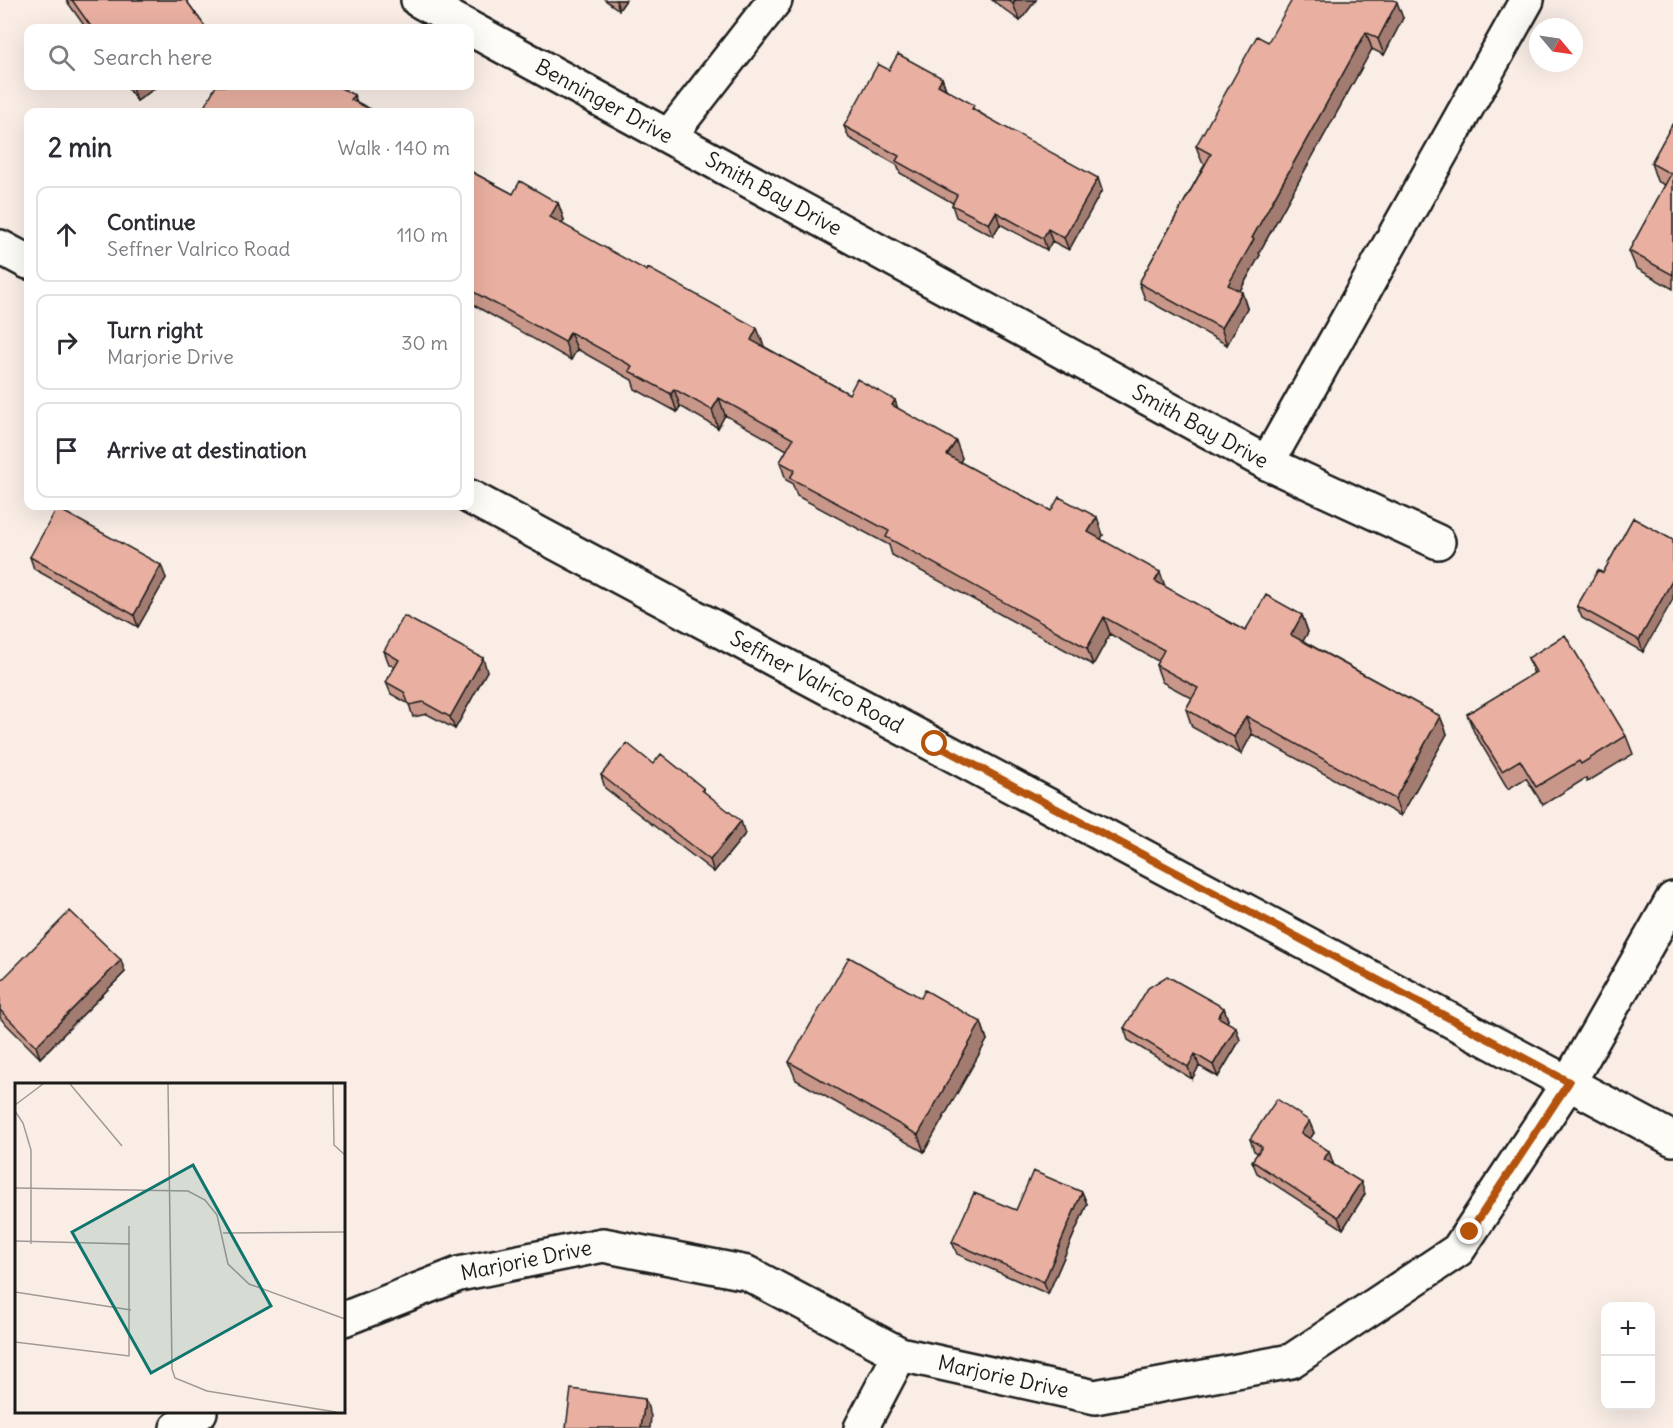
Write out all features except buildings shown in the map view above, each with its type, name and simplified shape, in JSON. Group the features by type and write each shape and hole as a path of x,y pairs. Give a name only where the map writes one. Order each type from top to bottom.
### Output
{"street":[{"name":"Benninger Drive","path":"418,0 462,24"},
{"name":"Benninger Drive","path":"474,30 669,136 775,0"},
{"name":"Smith Bay Drive","path":"669,136 1267,463 1527,0"},
{"path":"0,247 24,260"},
{"path":"1267,463 1438,542"},
{"name":"Seffner Valrico Road","path":"474,499 1673,1139"},
{"name":"Marjorie Drive","path":"345,1319 459,1274 603,1245 747,1273 900,1354 1095,1397 1291,1361 1458,1250 1569,1082 1673,899"},
{"path":"861,1428 900,1354"},
{"path":"177,1428 199,1413"}],"route":[{"path":"935,744 1569,1082 1470,1232"}]}
